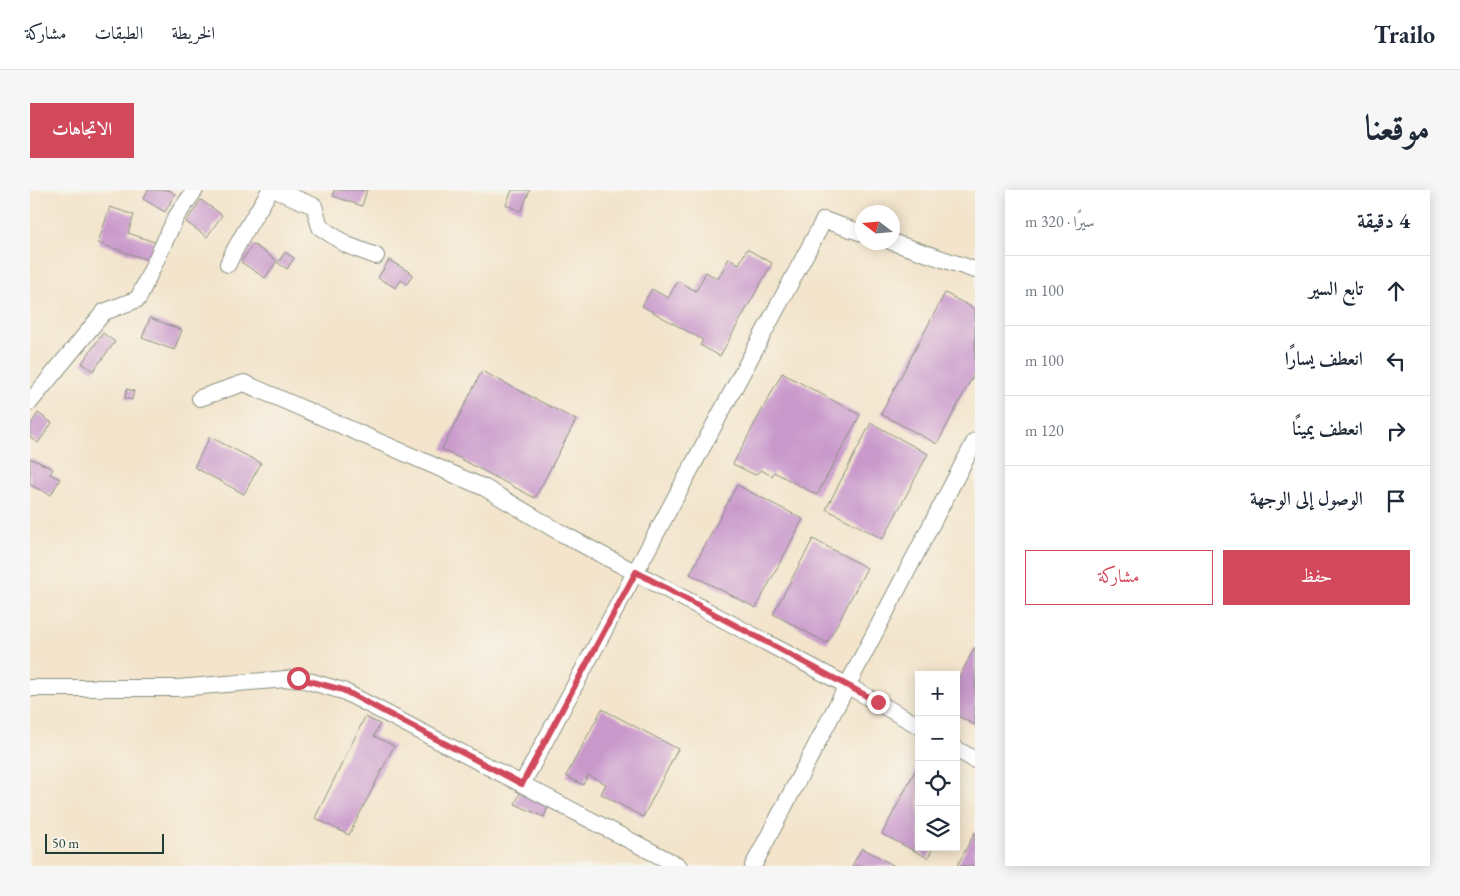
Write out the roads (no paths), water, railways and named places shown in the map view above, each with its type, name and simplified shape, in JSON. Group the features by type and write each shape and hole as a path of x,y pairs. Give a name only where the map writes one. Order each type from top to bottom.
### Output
{"street":[{"path":"30,402 104,312 138,299 176,217 194,190"},
{"path":"228,264 235,246 270,190"},
{"path":"275,190 314,206 320,227 347,245 376,256"},
{"path":"522,784 824,220 855,231"},
{"path":"900,245 975,270"},
{"path":"200,398 244,383 485,488 561,533 915,724"},
{"path":"753,866 975,441"},
{"path":"30,688 178,688 298,678 343,690 679,866"},
{"path":"960,751 975,760"}]}
